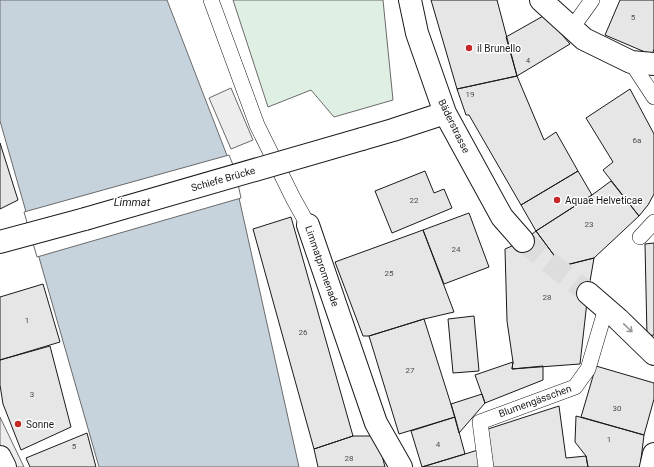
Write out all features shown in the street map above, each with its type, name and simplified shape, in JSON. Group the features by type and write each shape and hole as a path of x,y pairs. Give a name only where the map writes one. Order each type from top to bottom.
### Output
{"street":[{"name":"Bäderstrasse","path":"410,0 416,33 445,113 502,217 523,241"},
{"path":"541,0 584,39 631,62 654,64"},
{"name":"Schiefe Brücke","path":"7,240 362,139 445,113"},
{"name":"Limmatpromenade","path":"308,225 376,423 400,467"},
{"path":"588,293 606,308 654,354"},
{"path":"651,467 654,454"},
{"path":"0,457 5,467"}],"lane":[{"name":"Limmatpromenade","path":"211,0 257,125 308,225"},
{"path":"572,28 592,0"},
{"path":"631,62 654,97"},
{"path":"640,237 654,222"},
{"name":"Blumengässchen","path":"486,467 480,422 575,387 588,369 606,308"}],"green space":[{"path":"233,0 383,0 393,100 334,117 311,90 268,107"}],"shaded area":[{"path":"231,88 253,140 231,149 209,98"},
{"path":"0,417 24,467 0,467"}],"water":[{"name":"Limmat","path":"0,0 167,0 233,171 299,467 99,467 0,121"}],"pier":[{"path":"229,155 235,170 241,198 37,257 24,212"}],"building":[{"path":"431,0 497,0 517,76 457,89"},
{"path":"620,0 654,0 654,49 652,55 605,35"},
{"path":"545,15 570,44 517,76 506,37"},
{"path":"517,76 544,140 556,132 578,171 521,205 469,115 466,115 457,89"},
{"path":"630,89 654,134 654,194 648,205 639,216 603,170 613,162 586,118"},
{"path":"0,143 18,200 0,209"},
{"path":"425,171 434,193 444,189 452,208 392,233 375,191"},
{"name":"Aquae Helveticae","path":"578,171 592,195 536,231 521,205"},
{"path":"611,181 639,216 594,258 562,266 536,231"},
{"path":"469,213 489,267 444,284 423,230"},
{"path":"291,217 353,436 314,449 253,229"},
{"path":"423,230 454,312 424,319 369,336 363,336 335,262"},
{"path":"536,231 562,266 594,258 588,293 580,364 512,369 513,362 507,321 505,249 523,241"},
{"path":"654,243 654,335 647,336 645,244"},
{"path":"43,284 60,342 0,360 0,297"},
{"path":"474,316 479,371 453,373 448,319"},
{"path":"424,319 455,417 399,434 369,336"},
{"path":"50,346 71,427 21,450 3,404 0,385 0,360"},
{"path":"513,362 512,369 543,366 543,380 485,403 475,375"},
{"path":"596,366 654,383 654,399 644,435 581,417"},
{"path":"482,394 485,403 459,433 451,404"},
{"path":"559,406 566,458 586,456 588,467 493,467 488,429"},
{"path":"576,416 644,435 640,467 588,467 586,456 575,442"},
{"path":"455,417 465,454 422,467 411,431"},
{"path":"87,433 96,467 30,467 26,458"},
{"path":"353,436 377,436 385,467 318,467 314,449"},
{"path":"478,450 480,467 422,467"}],"tunnel":[{"path":"523,241 588,293"}],"place":[{"name":"il Brunello","path":"469,48"},
{"name":"Aquae Helveticae","path":"557,200"},
{"name":"Sonne","path":"18,424"}]}
